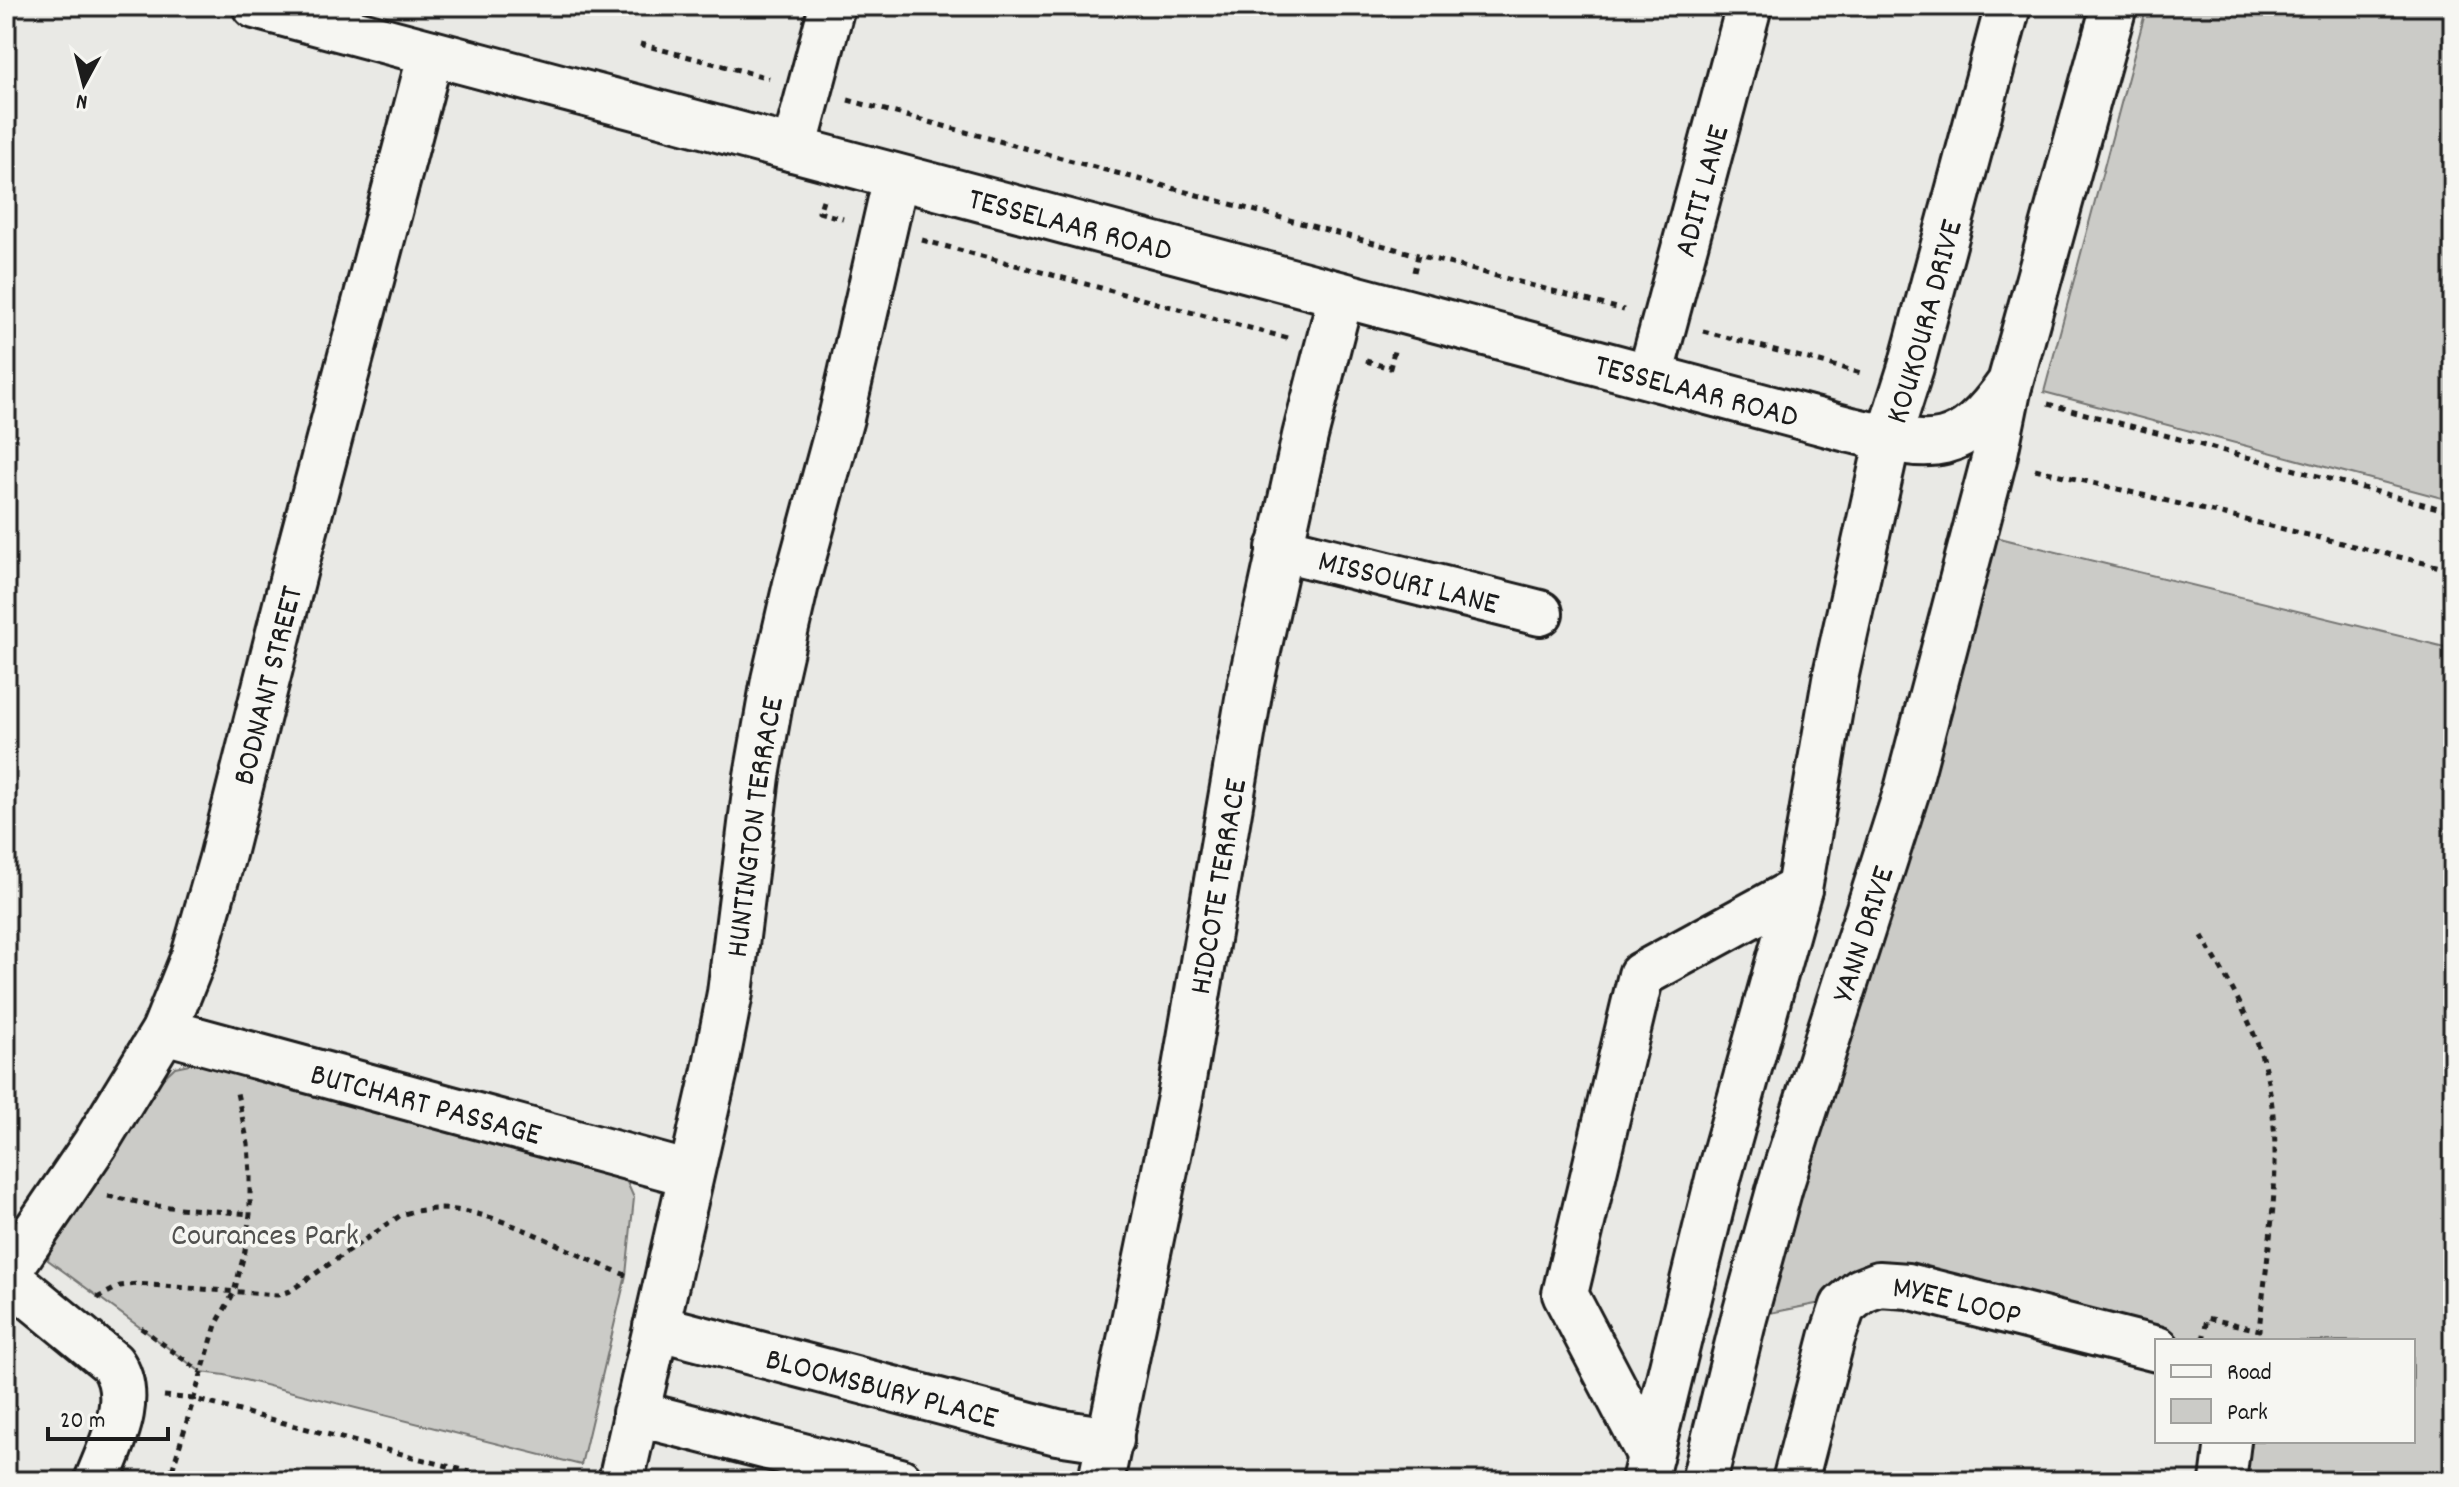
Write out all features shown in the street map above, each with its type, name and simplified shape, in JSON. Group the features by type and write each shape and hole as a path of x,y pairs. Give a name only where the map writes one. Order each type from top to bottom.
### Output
{"street":[{"name":"TESSELAAR ROAD","path":"255,6 1888,439"},
{"path":"794,149 832,6"},
{"name":"ADITI LANE","path":"1650,376 1749,6"},
{"name":"KOUKOURA DRIVE","path":"2008,6 1911,367 1888,439 1920,445 1947,442 1985,417 2010,383 2114,6"},
{"name":"BODNANT STREET","path":"6,1276 95,1144 164,1031 194,956 431,53"},
{"name":"HUNTINGTON TERRACE","path":"621,1481 730,993 757,776 774,680 796,584 841,418 896,177"},
{"name":"HIDCOTE TERRACE","path":"1106,1460 1180,1097 1228,805 1279,548 1325,349 1341,295"},
{"name":"YANN DRIVE","path":"1704,1481 1780,1187 1907,790 1994,459 2010,383"},
{"path":"1647,1469 1719,1175 1799,889 1836,674 1888,439"},
{"name":"MISSOURI LANE","path":"1279,548 1540,613"},
{"path":"1647,1469 1565,1294 1641,975 1799,889"},
{"name":"BUTCHART PASSAGE","path":"164,1031 690,1174"},
{"path":"6,1276 112,1363 120,1375 124,1391 120,1415 97,1481"},
{"name":"MYEE LOOP","path":"1795,1481 1843,1306 1861,1291 1879,1284 1908,1286 2155,1348"},
{"name":"BLOOMSBURY PLACE","path":"661,1306 1057,1432 1106,1460"},
{"path":"635,1413 900,1481"},
{"path":"2223,1481 2228,1443"}],"path":[{"path":"640,44 1418,255"},
{"path":"2056,407 2453,512"},
{"path":"1994,459 2453,570"},
{"path":"2202,936 2236,994 2258,1045 2270,1091 2275,1137 2275,1183 2259,1330 2207,1318 2203,1339"},
{"path":"169,1481 216,1325 234,1292 245,1251 250,1214 248,1144 237,1090 243,1052"},
{"path":"100,1194 157,1206 250,1214"},
{"path":"112,1306 99,1297 120,1286 137,1284 278,1295 290,1291 401,1215 421,1208 440,1208 492,1218 609,1269 661,1306"},
{"path":"137,1325 201,1372"},
{"path":"124,1391 194,1399 504,1481"}],"green space":[{"path":"2147,6 2453,6 2453,501 2044,392"},
{"path":"1975,532 2453,649 2453,1481 2223,1481 2228,1443 2415,1443 2415,1339 2155,1341 1908,1286 1744,1318"},
{"name":"Courances Park","path":"199,1062 626,1180 634,1198 626,1275 581,1465 225,1375 201,1372 48,1260 52,1240 156,1085 175,1067"}]}
